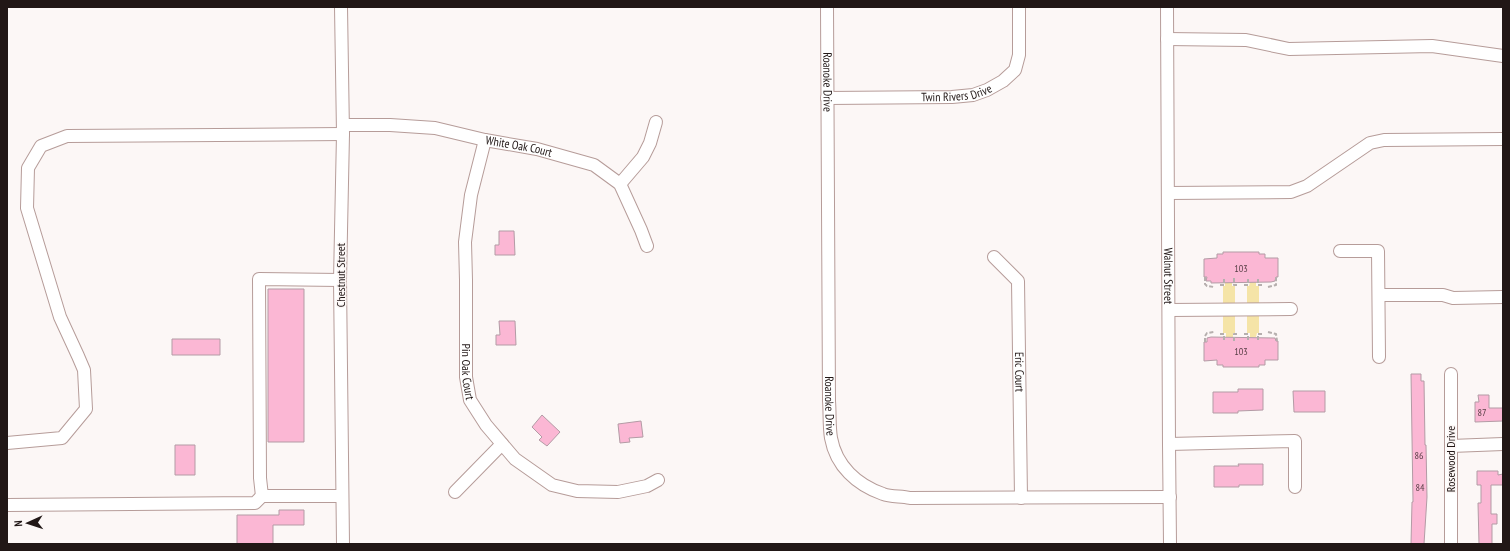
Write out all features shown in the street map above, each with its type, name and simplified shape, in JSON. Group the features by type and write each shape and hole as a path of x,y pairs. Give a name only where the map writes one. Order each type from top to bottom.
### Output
{"street":[{"name":"Chestnut Street","path":"341,7 343,130 340,280 343,544"},
{"name":"Roanoke Drive","path":"826,7 829,401 832,438 842,465 856,480 869,488 884,494 910,498 1170,497"},
{"name":"Twin Rivers Drive","path":"827,98 952,97 972,95 987,90 1003,81 1015,70 1019,55 1019,7"},
{"name":"Walnut Street","path":"1167,7 1170,544"},
{"path":"1167,39 1246,40 1289,50 1432,46 1503,56"},
{"path":"620,184 643,157 650,143 656,122"},
{"name":"White Oak Court","path":"7,443 62,438 86,409 84,370 60,317 26,208 28,168 41,146 67,136 343,130 390,125 435,128 485,140 537,149 594,165 620,184 647,246"},
{"path":"1168,193 1291,192 1307,186 1370,143 1384,140 1503,139"},
{"name":"Pin Oak Court","path":"485,140 471,195 465,242 466,377 470,400 486,425 515,459 552,485 577,492 618,492 647,486 658,480"},
{"path":"1340,251 1378,251 1378,357"},
{"name":"Eric Court","path":"994,257 1018,281 1021,498"},
{"path":"7,505 256,503 262,496 260,478 259,279 340,280"},
{"path":"1379,295 1443,295 1453,298 1503,297"},
{"path":"1169,310 1291,309"},
{"name":"Rosewood Drive","path":"1451,374 1451,544"},
{"path":"1169,444 1295,441 1295,487"},
{"path":"455,492 502,444"},
{"path":"1451,446 1503,444"},
{"path":"262,496 342,496"}],"path":[{"path":"1205,277 1205,284 1207,286 1214,287"},
{"path":"1268,287 1276,285 1276,277"},
{"path":"1234,278 1234,285 1238,285"},
{"path":"1244,285 1248,285 1248,278"},
{"path":"1220,285 1224,285 1224,279"},
{"path":"1258,279 1258,285 1262,285"},
{"path":"1205,342 1205,336 1207,333 1214,332"},
{"path":"1268,332 1275,333 1277,335 1277,341"},
{"path":"1220,334 1224,334 1224,340"},
{"path":"1234,341 1234,334 1238,334"},
{"path":"1244,334 1248,334 1248,340"},
{"path":"1258,340 1258,334 1262,334"}],"shaded area":[{"path":"1225,282 1232,282 1232,286 1235,286 1235,303 1223,303 1223,286 1225,286"},
{"path":"1250,282 1256,282 1256,286 1259,286 1259,303 1247,303 1247,286 1249,286"},
{"path":"1223,316 1235,316 1235,333 1233,333 1233,337 1226,337 1226,333 1223,333"},
{"path":"1247,316 1259,316 1259,333 1257,333 1256,337 1250,337 1250,333 1247,333"}],"building":[{"path":"499,231 514,231 515,255 495,255 495,245 499,245"},
{"path":"1223,252 1259,252 1259,254 1265,254 1265,258 1278,258 1278,277 1276,277 1275,281 1271,282 1211,283 1211,281 1206,281 1207,277 1204,277 1204,259 1217,258 1217,254 1223,254"},
{"path":"268,289 304,289 304,442 268,442"},
{"path":"499,321 515,321 516,345 496,345 496,335 500,335"},
{"path":"1207,338 1275,338 1276,341 1278,341 1278,360 1265,360 1265,365 1259,365 1259,367 1223,367 1223,365 1217,365 1217,360 1204,361 1204,342 1207,342"},
{"path":"172,339 220,339 220,355 172,355"},
{"path":"1411,374 1421,374 1421,381 1424,381 1427,497 1424,544 1411,544 1413,502"},
{"path":"1238,389 1263,389 1263,410 1238,411 1238,413 1213,413 1213,392 1238,392"},
{"path":"1293,391 1325,391 1325,412 1294,412"},
{"path":"1478,395 1489,395 1489,408 1503,408 1503,421 1475,422 1475,402 1479,402"},
{"path":"542,415 560,432 547,446 539,440 542,437 532,427"},
{"path":"641,421 643,437 629,438 630,442 620,443 618,424"},
{"path":"175,445 195,445 195,475 175,475"},
{"path":"1238,464 1263,464 1263,485 1214,487 1214,466 1239,466"},
{"path":"1477,471 1498,471 1498,475 1503,474 1503,485 1491,485 1491,514 1497,514 1497,524 1492,524 1492,544 1479,544 1478,503 1481,503 1481,485 1477,485"},
{"path":"279,510 304,510 304,525 273,525 273,544 237,544 237,515 279,515"}]}
